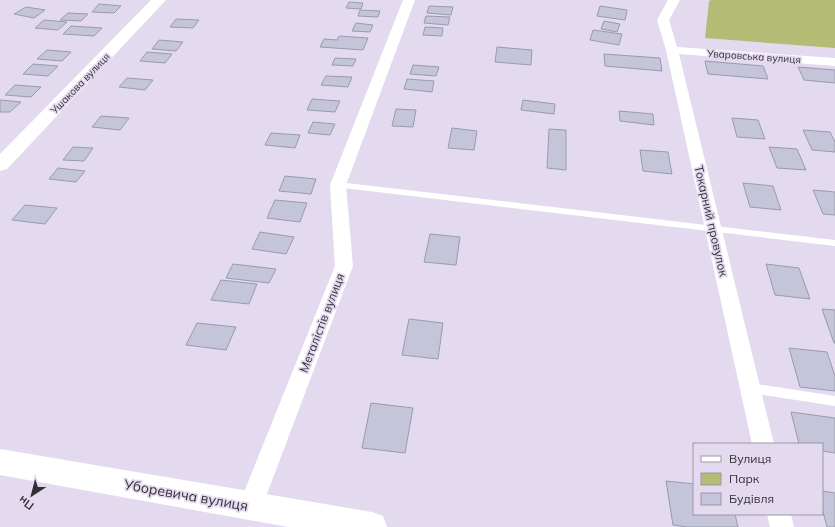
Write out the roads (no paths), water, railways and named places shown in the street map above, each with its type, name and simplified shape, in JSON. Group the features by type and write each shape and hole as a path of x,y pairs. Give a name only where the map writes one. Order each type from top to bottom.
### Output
{"street":[{"name":"Ушакова вулиця","path":"0,165 159,0"},
{"name":"Металістів вулиця","path":"250,507 344,266 338,185 409,0"},
{"name":"Токарний провулок","path":"674,0 663,20 672,50 763,443"},
{"name":"Уваровська вулиця","path":"672,50 835,62"},
{"name":"Уборевича вулиця","path":"0,462 250,507 372,527"},
{"path":"779,515 782,527"}],"lane":[{"path":"338,185 835,243"},
{"path":"750,388 835,401"}]}
